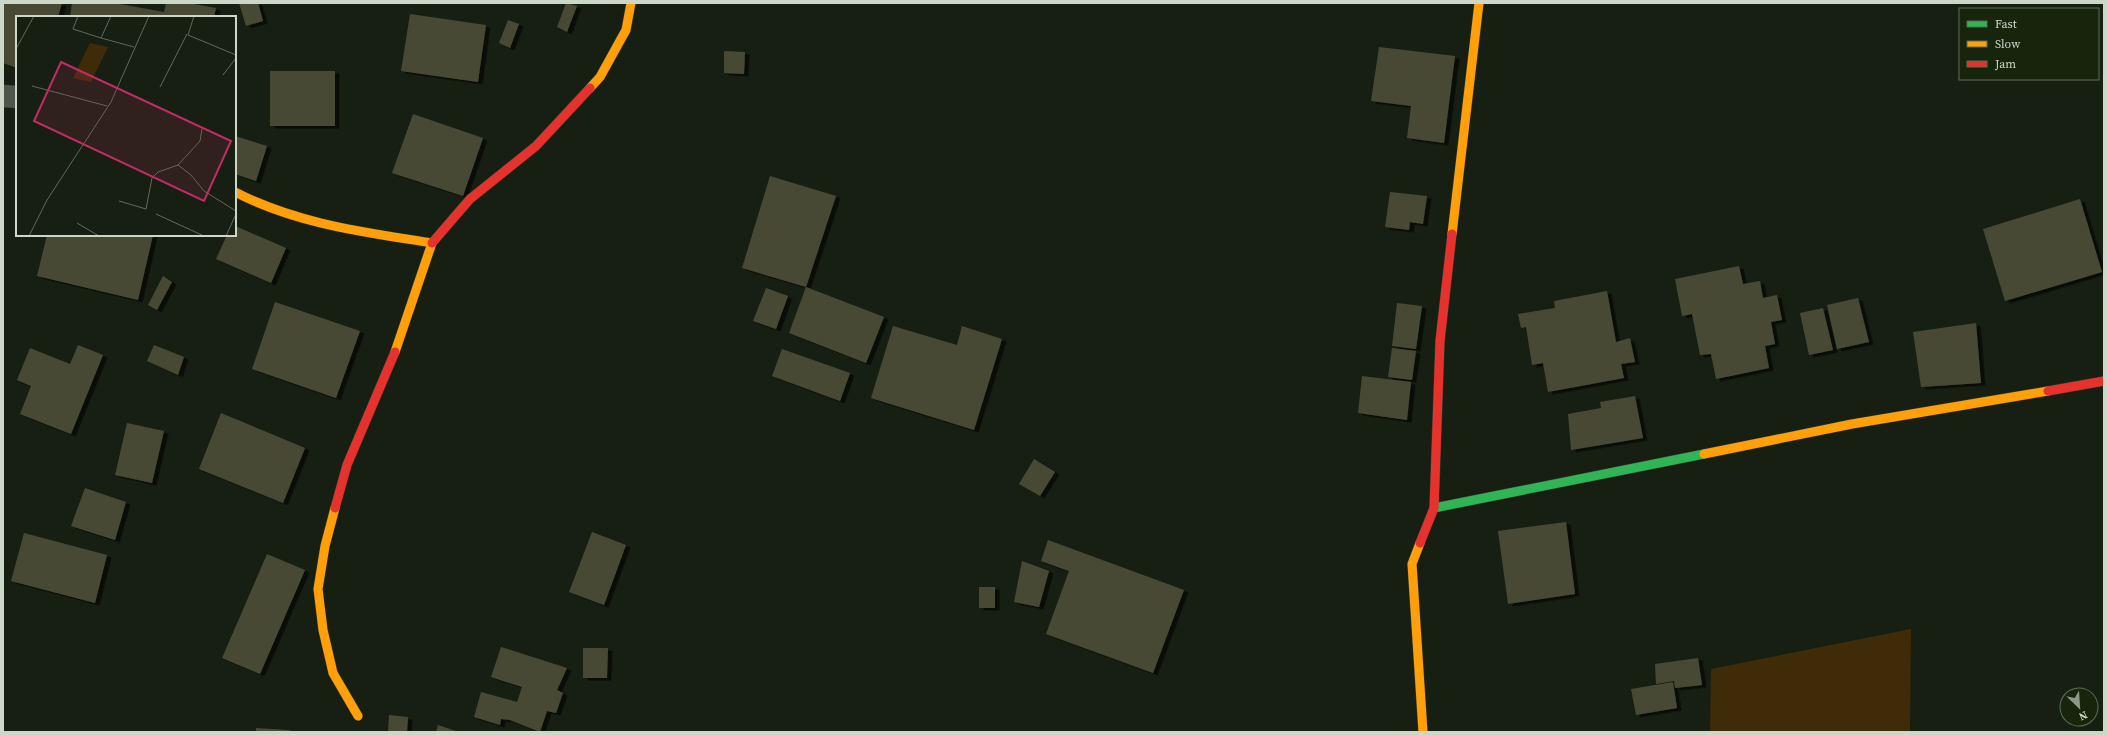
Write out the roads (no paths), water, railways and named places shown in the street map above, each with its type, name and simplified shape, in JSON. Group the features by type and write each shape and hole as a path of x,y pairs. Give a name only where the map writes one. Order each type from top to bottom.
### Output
{"street":[{"path":"358,716 333,673 323,630 318,589 325,546 348,465 399,342 432,243 470,199 536,146 600,77 626,30 631,3"},
{"path":"1423,732 1412,564 1434,508 1440,341 1479,3"},
{"path":"3,96 16,97"},
{"path":"236,193 250,201 318,224 432,243"},
{"path":"1434,508 1852,424 2104,381"}]}
